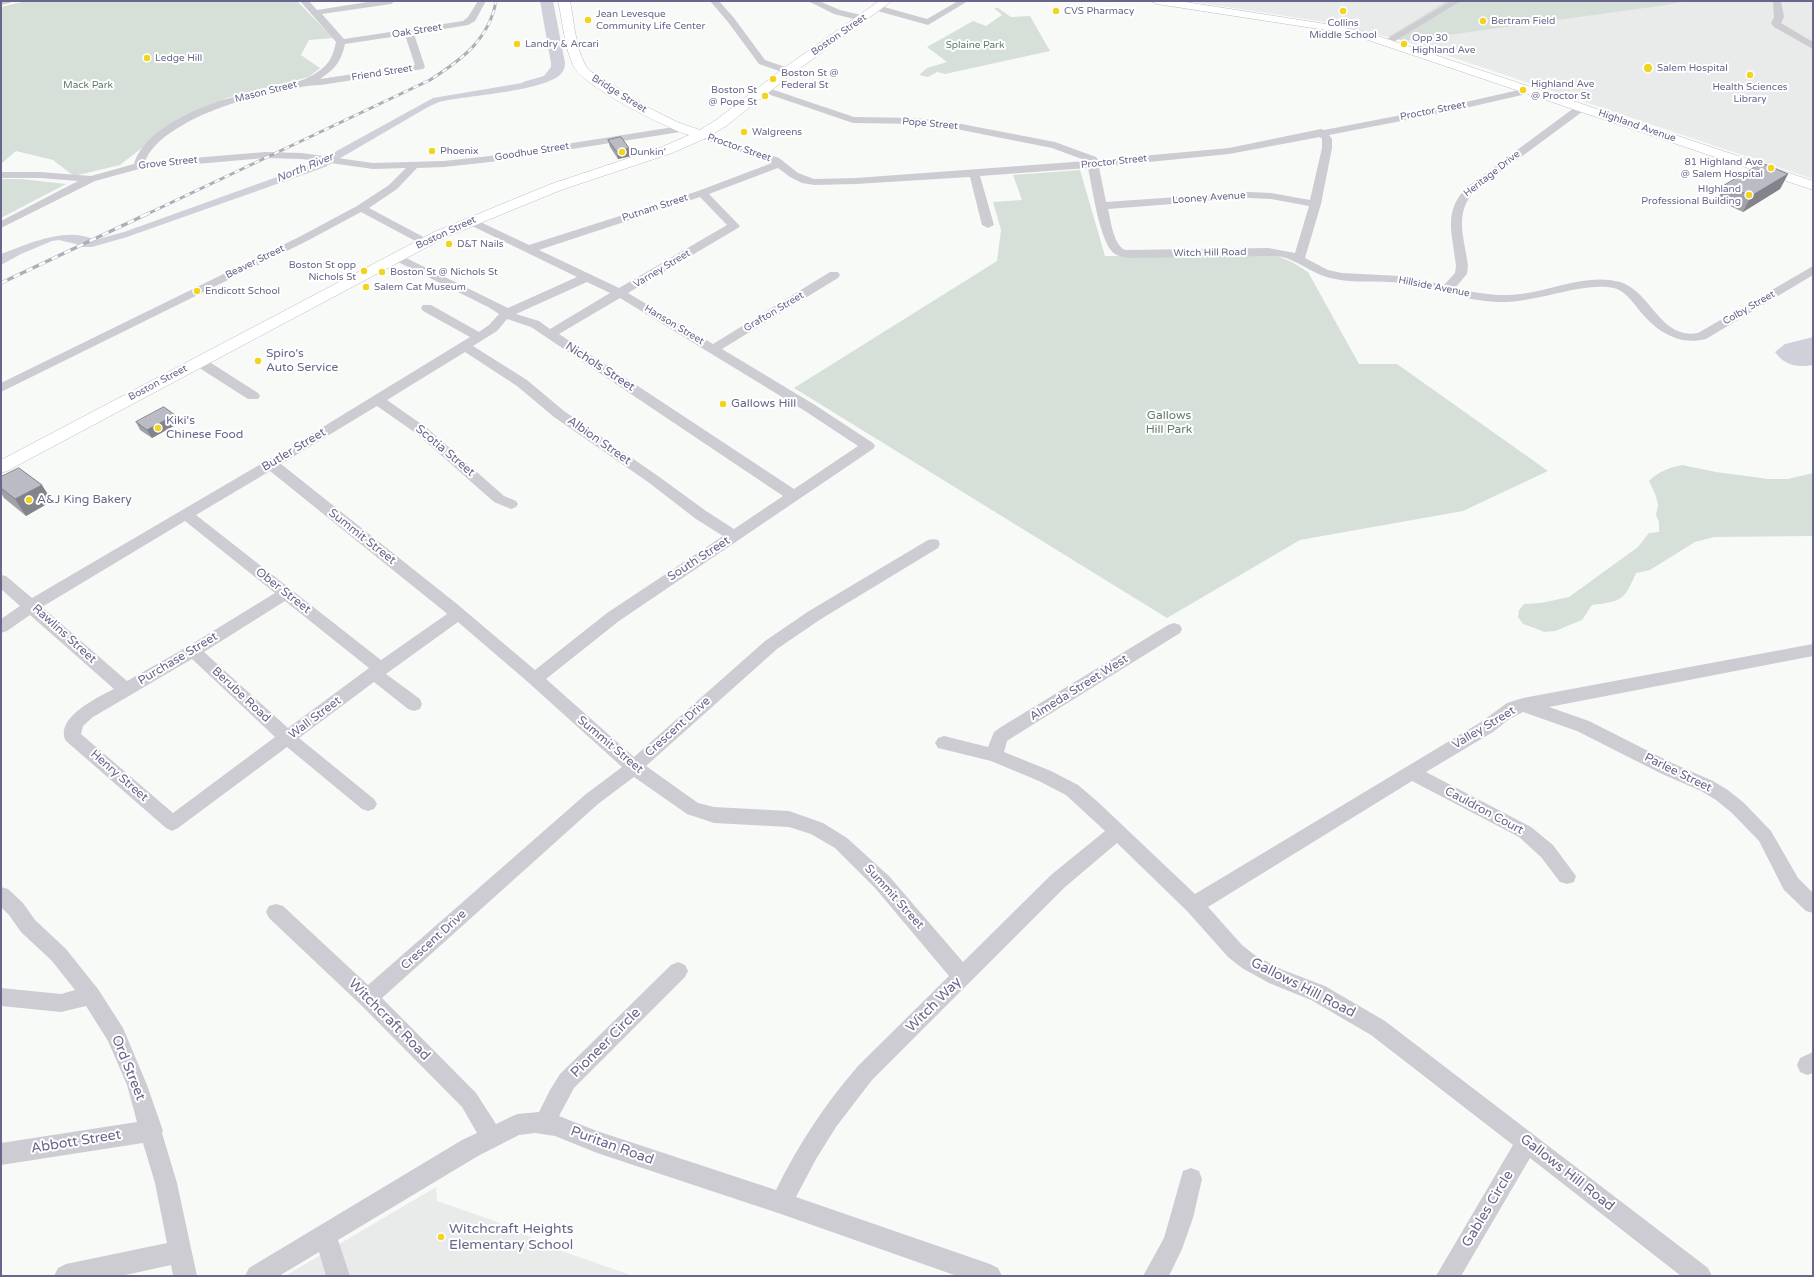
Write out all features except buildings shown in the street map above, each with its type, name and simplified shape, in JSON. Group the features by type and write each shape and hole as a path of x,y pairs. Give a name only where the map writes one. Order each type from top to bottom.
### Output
{"main road":[{"name":"Bridge Street","path":"564,1 577,58 581,68 595,80 665,122 680,129 700,135"},
{"name":"Highland Avenue","path":"1165,2 1332,28 1387,42 1813,186"},
{"name":"Boston Street","path":"1,467 425,242 470,221 570,182 667,150 700,135 721,122 788,71 881,4"}],"street":[{"path":"1,2 7,1"},
{"path":"304,1 341,42"},
{"path":"314,13 391,1"},
{"name":"Oak Street","path":"341,42 465,23 472,19 482,1"},
{"path":"714,1 731,20 762,62 788,71"},
{"path":"812,1 837,12 862,18"},
{"path":"915,30 964,1"},
{"path":"1387,42 1457,1"},
{"path":"1777,1 1780,17 1776,23 1777,25 1813,46"},
{"path":"1782,1 1786,23 1788,26 1813,41"},
{"path":"881,4 928,22"},
{"name":"Friend Street","path":"306,82 321,82 420,67 409,32"},
{"name":"Mason Street","path":"139,166 141,156 154,140 168,130 194,116 236,99 306,82 330,67 337,56 341,42"},
{"name":"Pope Street","path":"764,90 853,120 871,122 924,122 995,133 1066,148 1092,159 1093,163"},
{"name":"Proctor Street","path":"700,135 767,157 780,163 799,178 814,182 856,181 1062,167 1229,151 1321,132 1448,109 1532,90"},
{"name":"Heritage Drive","path":"1447,289 1461,274 1462,266 1456,218 1456,210 1460,199 1582,107"},
{"name":"Goodhue Street","path":"335,161 373,166 413,166 490,159 680,129"},
{"path":"1299,259 1315,204 1327,148 1327,139 1321,132"},
{"name":"Grove Street","path":"1,176 40,175 91,179 139,166 264,155 314,158 335,161"},
{"name":"Putnam Street","path":"529,250 702,194 780,163"},
{"path":"1093,163 1102,206"},
{"name":"Beaver Street","path":"1,388 361,208 393,187 413,166"},
{"path":"974,173 988,225"},
{"path":"1,225 91,179"},
{"name":"Varney Street","path":"550,334 621,294 734,226 702,194"},
{"name":"Looney Avenue","path":"1102,206 1249,195 1271,196 1315,204"},
{"name":"Witch Hill Road","path":"1102,206 1112,242 1116,250 1120,252 1139,254 1268,252 1287,254 1299,259"},
{"path":"361,208 425,242"},
{"name":"Hanson Street","path":"470,221 621,294 810,408 868,446"},
{"name":"Nichols Street","path":"396,257 494,305 503,310 505,314 530,322 550,334 794,496"},
{"name":"Hillside Avenue","path":"1299,259 1315,268 1334,275 1409,280 1484,297 1509,299 1594,284 1618,285 1630,292 1661,326 1683,336"},
{"name":"Colby Street","path":"1683,336 1696,338 1702,336 1813,270"},
{"name":"Grafton Street","path":"713,349 834,275"},
{"name":"Butler Street","path":"1,627 32,606 271,464 465,346 493,328 505,314 588,277"},
{"path":"428,308 479,337"},
{"name":"Albion Street","path":"465,346 522,383 560,414 653,478 701,515 734,536"},
{"path":"201,360 206,366 253,396"},
{"name":"Scotia Street","path":"377,399 422,431 499,499 511,504"},
{"name":"South Street","path":"535,679 613,617 868,446"},
{"name":"Summit Street","path":"271,464 458,614 634,766 693,809 704,813 748,818 789,819 817,828 841,843 882,882 962,976"},
{"name":"Ober Street","path":"186,514 286,593 414,704"},
{"name":"Crescent Drive","path":"368,998 592,799 634,766 771,645 815,615 933,544"},
{"name":"Rawlins Street","path":"1,580 126,690"},
{"name":"Purchase Street","path":"73,727 87,712 193,651 286,593"},
{"name":"Wall Street","path":"172,823 377,671 458,614"},
{"name":"Almeda Street West","path":"994,755 1000,737 1006,732 1035,716 1174,629"},
{"name":"Valley Street","path":"1194,905 1487,727 1507,712 1523,705 1813,650"},
{"name":"Berube Road","path":"193,651 288,738 368,804"},
{"name":"Parlee Street","path":"1523,705 1583,726 1666,768 1707,786 1722,795 1738,808 1765,836 1791,884 1800,895 1813,905"},
{"name":"Henry Street","path":"73,727 72,736 172,823"},
{"name":"Gallows Hill Road","path":"944,742 994,755 1039,773 1072,790 1092,806 1117,832 1194,905 1235,950 1249,962 1276,977 1318,993 1378,1028 1700,1276"},
{"name":"Cauldron Court","path":"1411,772 1524,832 1547,852 1567,876"},
{"name":"Witch Way","path":"781,1203 812,1143 846,1095 865,1073 1058,881 1117,832"},
{"name":"Ord Street","path":"1,895 16,909 28,926 59,955 91,996 116,1035 137,1085 152,1131 166,1183 185,1276"},
{"name":"Witchcraft Road","path":"276,912 368,998 469,1100 491,1137"},
{"name":"Pioneer Circle","path":"545,1123 556,1097 567,1081 678,971"},
{"path":"1,997 61,1003 91,996"},
{"name":"Puritan Road","path":"257,1276 449,1160 491,1137 518,1125 528,1123 545,1123 990,1276"},
{"name":"Abbott Street","path":"1,1154 152,1131"},
{"name":"Gables Circle","path":"1448,1276 1527,1142"},
{"path":"1155,1276 1169,1257 1176,1239 1191,1179"},
{"path":"325,1235 338,1276"},
{"path":"66,1276 180,1252"}],"shaded area":[{"name":"Collins Middle School","path":"1188,1 1446,1 1388,37 1325,22"},
{"name":"Salem Hospital","path":"1469,1 1625,1 1667,5 1687,1 1813,1 1813,179 1404,41"},
{"name":"Witchcraft Heights Elementary School","path":"436,1187 437,1201 492,1220 567,1253 634,1276 285,1276"}],"green space":[{"name":"Mack Park","path":"26,1 297,1 333,38 309,40 301,55 320,68 309,77 227,98 169,127 120,165 74,176 53,160 16,151 1,164 1,7"},
{"name":"Bertram Field","path":"1446,1 1687,1 1404,41 1388,37"},
{"name":"Splaine Park","path":"994,8 998,8 1011,17 1030,16 1050,51 945,74 937,72 928,77 919,75 927,68 947,62 927,47 973,21 986,26 1002,15"},
{"name":"Gallows Hill Park","path":"1080,170 1105,256 1277,256 1292,262 1308,272 1359,364 1397,364 1548,471 1463,511 1300,540 1167,618 794,388 997,261 1001,230 993,202 1022,200 1013,175"},
{"path":"1,179 21,179 66,184 1,218"},
{"path":"1682,465 1716,472 1768,479 1788,479 1813,473 1813,536 1714,537 1695,542 1650,570 1636,573 1625,594 1621,598 1610,602 1592,605 1582,620 1555,631 1544,632 1523,624 1518,617 1519,610 1524,604 1541,603 1569,597 1638,547 1649,533 1659,532 1659,522 1656,515 1658,505 1656,496 1649,481 1664,470"}],"water":[{"name":"North River","path":"540,1 553,1 565,63 561,74 551,80 522,89 439,102 325,167 127,237 92,247 82,247 59,240 52,241 21,254 1,265 1,254 35,241 72,235 84,236 95,240 124,232 313,164 433,98 522,83 544,76 551,67 551,63"},
{"path":"1813,337 1813,365 1796,366 1787,363 1775,352 1785,344"}],"railway":[{"path":"145,215 430,80 452,65 472,48 487,27 496,1"},
{"path":"1,283 147,214"}],"place":[{"name":"CVS Pharmacy","path":"1056,11"},
{"name":"Collins Middle School","path":"1343,11"},
{"name":"Jean Levesque Community Life Center","path":"588,20"},
{"name":"Bertram Field","path":"1483,21"},
{"name":"Landry & Arcari","path":"517,44"},
{"name":"Opp 30 Highland Ave","path":"1404,44"},
{"name":"Ledge Hill","path":"147,58"},
{"name":"Salem Hospital","path":"1648,68"},
{"name":"Health Sciences Library","path":"1750,75"},
{"name":"Boston St @ Federal St","path":"773,79"},
{"name":"Highland Ave @ Proctor St","path":"1523,90"},
{"name":"Boston St @ Pope St","path":"765,96"},
{"name":"Walgreens","path":"744,132"},
{"name":"Phoenix","path":"432,151"},
{"name":"Dunkin'","path":"622,152"},
{"name":"81 Highland Ave @ Salem Hospital","path":"1771,168"},
{"name":"HIghland Professional Building","path":"1749,195"},
{"name":"D&T Nails","path":"449,244"},
{"name":"Boston St opp Nichols St","path":"364,271"},
{"name":"Boston St @ Nichols St","path":"382,272"},
{"name":"Salem Cat Museum","path":"366,287"},
{"name":"Endicott School","path":"197,291"},
{"name":"Spiro's Auto Service","path":"258,361"},
{"name":"Gallows Hill","path":"723,404"},
{"name":"Kiki's Chinese Food","path":"158,428"},
{"name":"A&J King Bakery","path":"29,500"},
{"name":"Witchcraft Heights Elementary School","path":"441,1237"}]}
